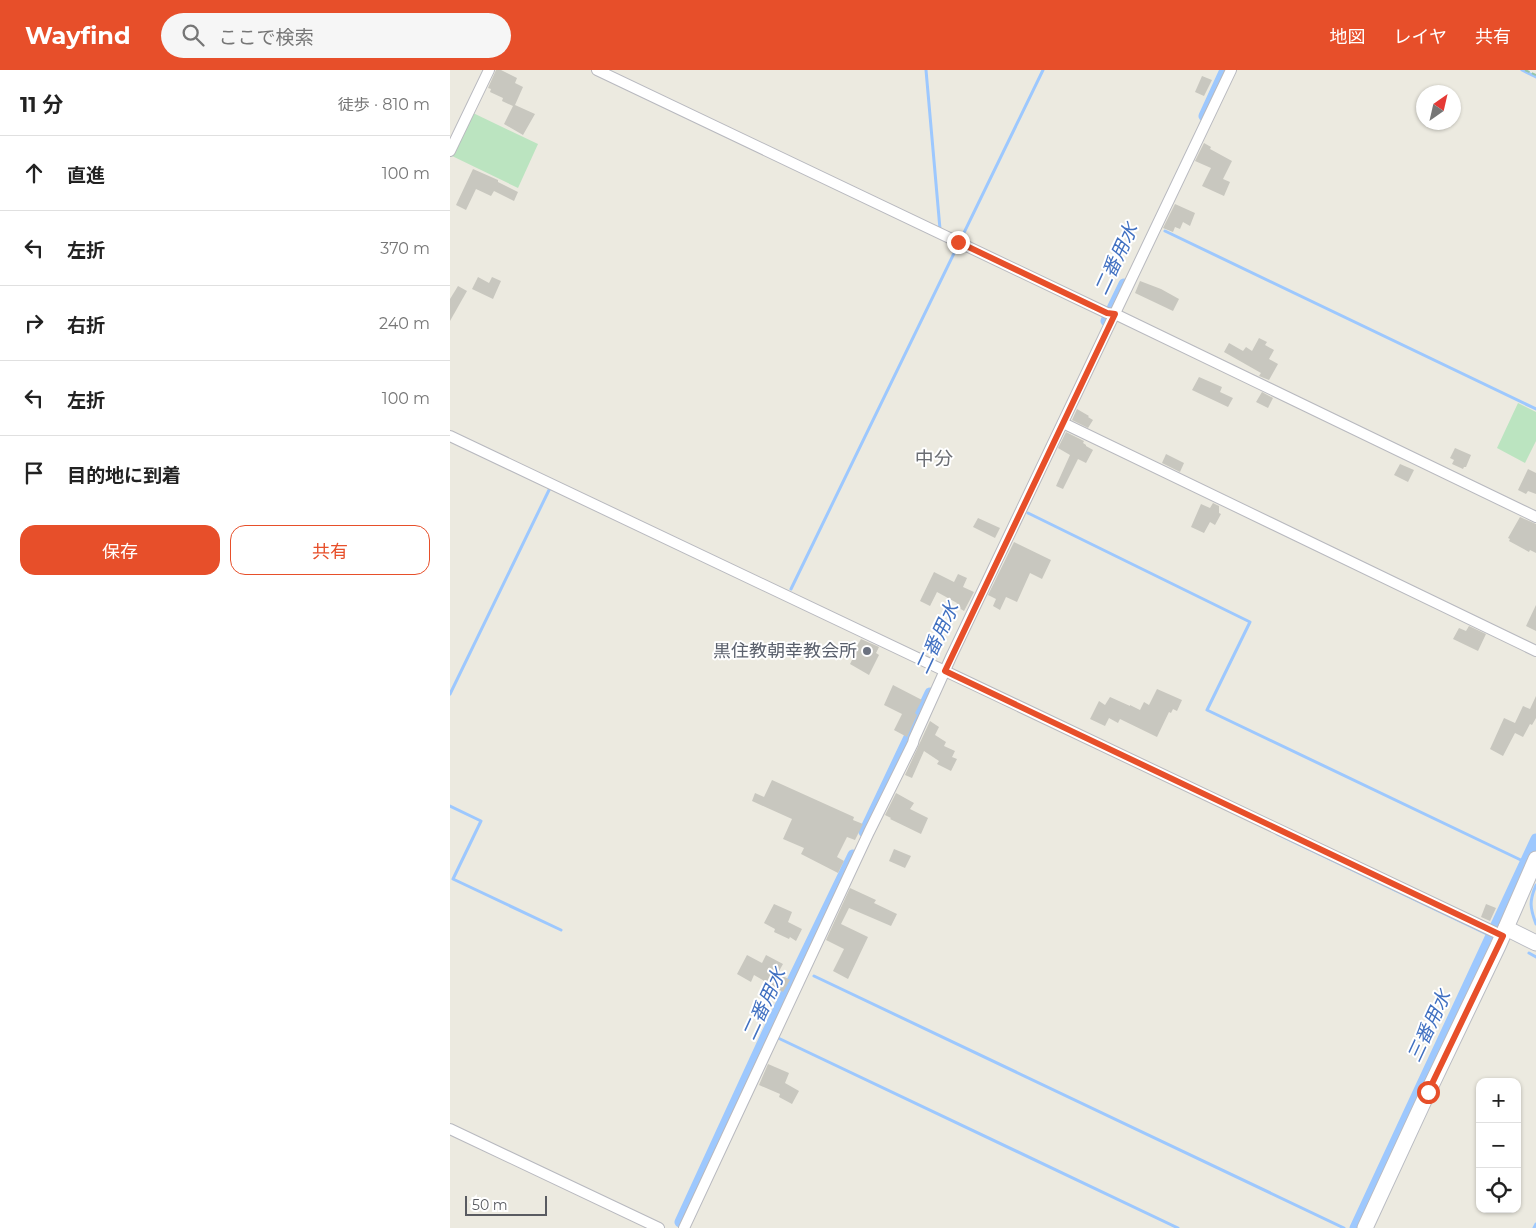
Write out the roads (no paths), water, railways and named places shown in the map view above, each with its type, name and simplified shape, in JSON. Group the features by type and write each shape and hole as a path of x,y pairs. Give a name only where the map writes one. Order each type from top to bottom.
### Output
{"street":[{"path":"450,151 489,70"},
{"path":"597,70 1536,517"},
{"path":"684,1228 865,841 913,743 942,670 1062,423 1111,314 1231,70"},
{"path":"1062,423 1536,650"},
{"path":"450,436 1498,932 1536,943"},
{"path":"1365,1228 1428,1092 1498,932 1536,859"},
{"path":"450,1129 659,1228"}],"waterway":[{"path":"926,70 940,229 942,230"},
{"path":"791,589 1043,70"},
{"name":"二番用水","path":"1204,116 1225,70"},
{"path":"1522,70 1536,77"},
{"path":"1165,231 1536,409"},
{"name":"二番用水","path":"1106,321 1124,284"},
{"path":"450,694 550,488"},
{"path":"1028,513 1250,622 1207,710 1525,862"},
{"name":"二番用水","path":"864,832 930,693"},
{"path":"450,806 481,821 453,879 561,930"},
{"path":"1277,834 1491,936"},
{"name":"三番用水","path":"1355,1228 1536,839"},
{"name":"二番用水","path":"680,1222 767,1033 853,855"},
{"path":"1536,885 1531,904 1536,924"},
{"path":"1529,953 1536,957"},
{"path":"814,976 1344,1228"},
{"path":"776,1037 1178,1228"},
{"path":"1534,1228 1536,1224"}],"place":[{"name":"黒住教朝幸教会所","path":"867,651"}],"district":[{"name":"中分","path":"934,458"}]}
